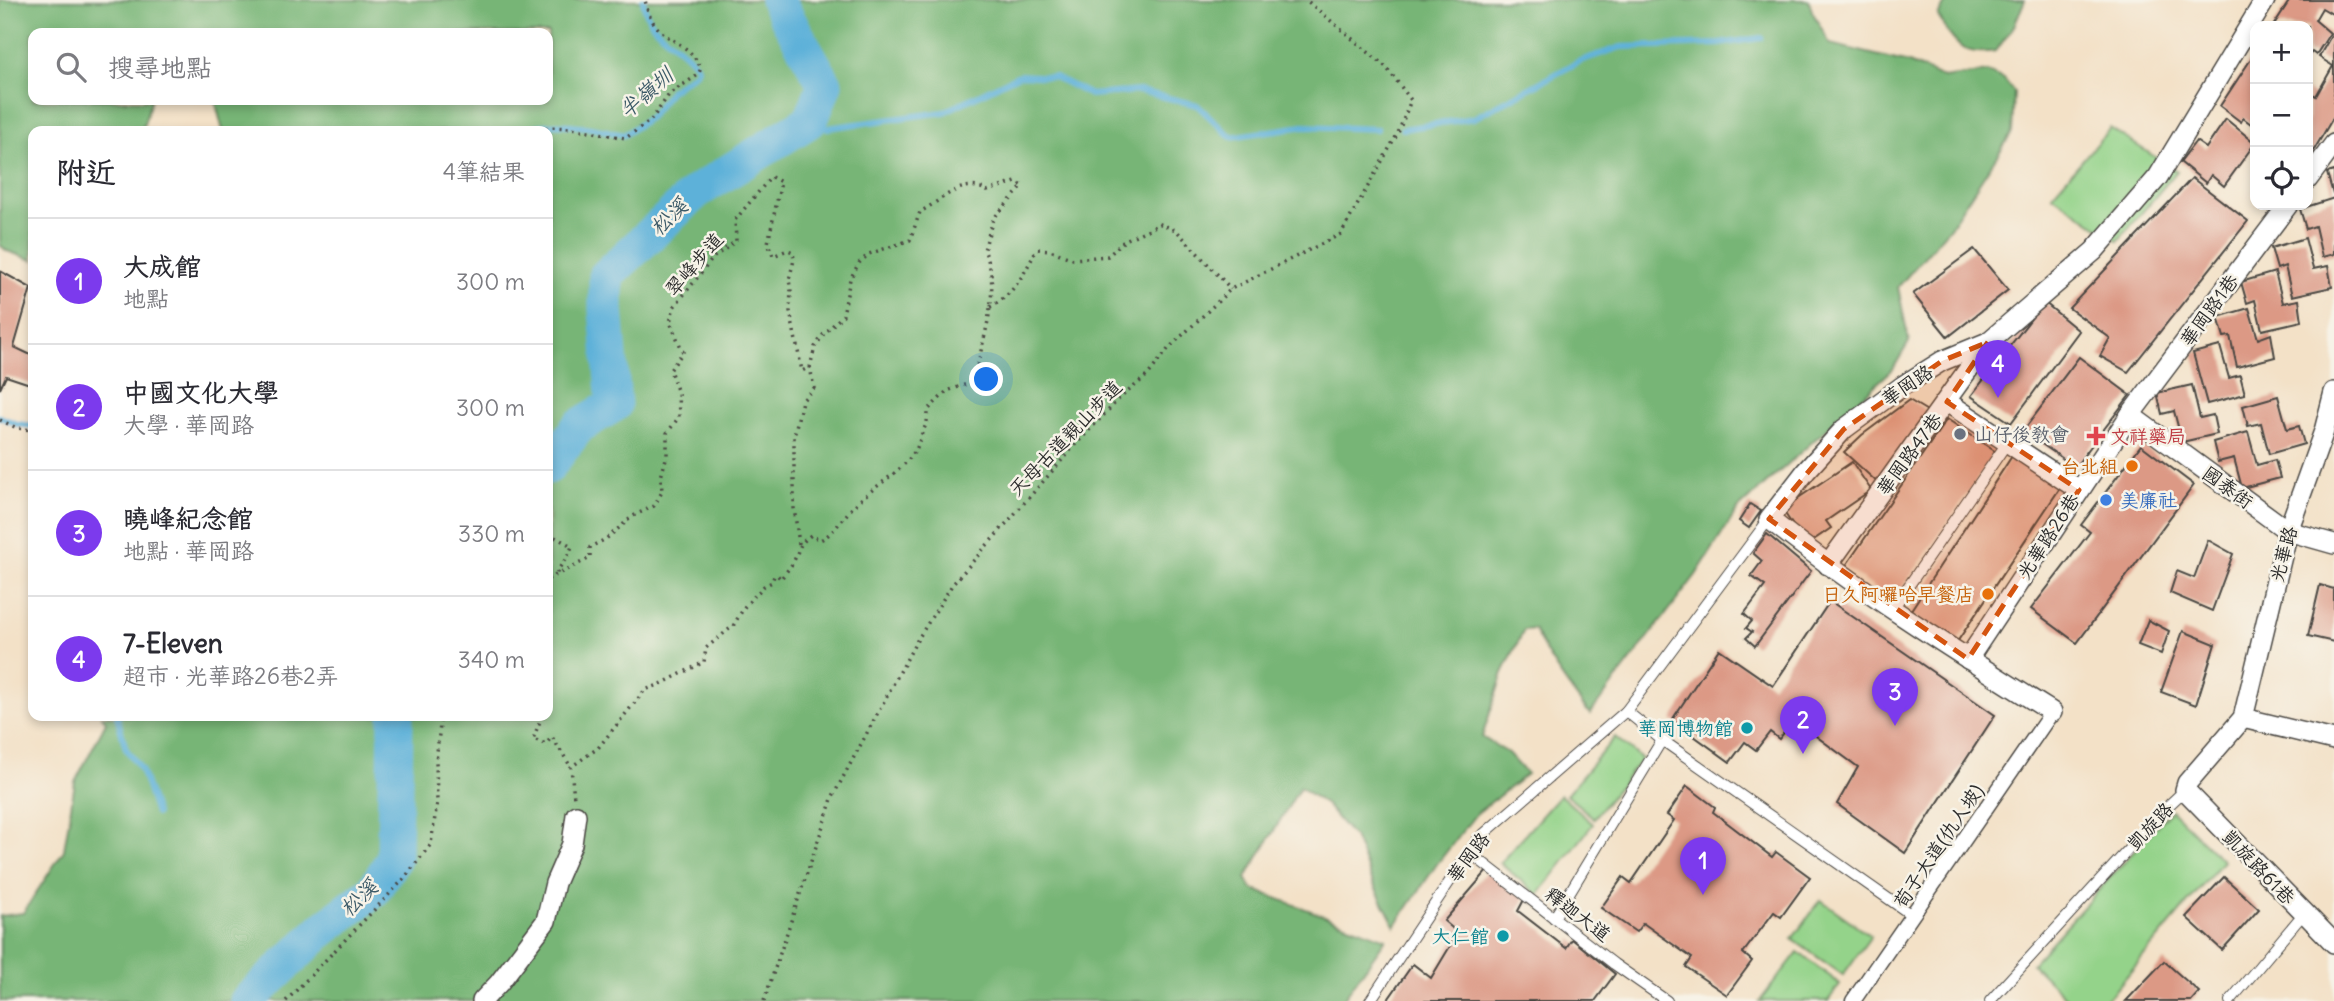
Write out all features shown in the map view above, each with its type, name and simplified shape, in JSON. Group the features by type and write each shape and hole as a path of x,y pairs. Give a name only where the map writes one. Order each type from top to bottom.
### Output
{"street":[{"name":"華岡路","path":"1769,519 1806,471 1844,429 1904,384 1942,361 1988,342 2094,251 2158,177 2265,0"},
{"path":"2313,172 2334,144"},
{"name":"華岡路1巷","path":"2130,415 2284,210"},
{"name":"華岡路47巷","path":"1828,565 1988,342"},
{"name":"光華路","path":"2243,718 2288,531 2324,431 2334,393"},
{"path":"1947,402 2078,490"},
{"name":"光華路26巷","path":"1968,659 2130,415"},
{"name":"國泰街","path":"2130,415 2288,531 2334,544"},
{"path":"1769,519 1892,610 2052,712"},
{"name":"荀子大道(仇人坡)","path":"1853,1001 2052,712"},
{"path":"2243,718 2334,740"},
{"name":"凱旋路","path":"2185,790 2243,718"},
{"name":"凱旋路61巷","path":"2185,790 2334,943"},
{"path":"482,1001 546,921 555,883 572,844 576,815"}],"lane":[{"path":"1892,610 2007,443"},
{"name":"華岡路","path":"1370,1001 1478,839 1626,711 1769,519"},
{"path":"1626,711 1662,740 1913,916"},
{"path":"1553,918 1662,740"},
{"name":"凱旋路","path":"1990,1001 2185,790"},
{"name":"釋迦大道","path":"1469,852 1553,918 1667,1001"},
{"path":"2230,1001 2304,913"}],"path":[{"path":"553,129 598,131 626,138 652,119 670,93 698,75 701,68 694,54 656,27 646,0"},
{"name":"天母古道親山步道","path":"764,1001 833,796 916,642 952,585 1120,398 1148,375 1169,348 1231,289 1341,234 1398,133 1411,100 1386,67 1306,0"},
{"name":"翠峰步道","path":"553,576 590,558 590,547 633,516 654,506 662,492 660,477 667,455 667,433 679,417 678,393 670,370 683,352 670,322 674,307 714,257 736,241 735,220 771,177 781,182 768,243 773,256 789,250 793,252 794,260 789,280 790,311 802,370 810,367"},
{"path":"571,767 598,748 645,690 704,662 706,648 733,626 745,606 764,586 772,582 774,576 777,575 781,579 793,562 799,545 794,508 794,436 802,401 814,388 810,367 815,347 843,315 850,279 859,263 869,254 910,240 920,212 958,188 979,186 987,191 1016,182 1023,186 993,219 984,250 991,264 993,295 973,382 947,391 928,410 928,422 917,448 904,465 853,506 828,536 820,540 811,535 799,545"},
{"path":"989,308 1003,301 1021,278 1037,249 1050,250 1073,259 1108,256 1125,240 1160,224 1176,230 1231,289"},
{"path":"0,420 17,428 28,429"},
{"path":"553,536 572,546 568,558 556,575"},
{"path":"286,1001 403,880 430,844 437,803 436,761 440,721"},
{"path":"540,721 533,739 546,744 552,737 571,767 576,815"}],"highlighted area":[{"path":"1988,342 1947,402 2079,490 1968,659 1769,519 1844,429 1942,361"}],"green space":[{"path":"0,0 1809,0 1830,44 1909,63 1943,78 1987,72 2004,79 2014,92 2012,133 1950,227 1898,287 1909,342 1893,369 1738,509 1696,575 1590,714 1559,673 1534,629 1524,630 1503,673 1482,737 1508,753 1527,774 1476,814 1437,864 1395,926 1355,839 1326,805 1300,787 1246,878 1252,889 1386,939 1342,1001 0,1001 0,916 23,913 64,850 75,782 105,721 553,721 553,126 222,126 216,105 553,105 553,28 28,28 28,105 150,105 143,126 28,126 28,258 7,251 0,245"},
{"path":"1947,0 2025,0 2014,26 1996,51 1974,52 1966,50 1954,41 1938,16"},
{"path":"2110,128 2177,171 2118,241 2052,195"},
{"path":"1615,737 1642,759 1594,818 1566,795"},
{"path":"1560,795 1593,824 1538,895 1500,863"},
{"path":"2171,810 2223,861 2106,1001 2069,1001 2032,964"},
{"path":"1821,900 1871,936 1843,975 1792,939"},
{"path":"1798,952 1840,984 1828,1001 1760,1001"}],"building":[{"path":"2290,0 2334,0 2334,15 2322,8 2315,20 2330,33 2316,55 2313,53 2313,21 2276,21"},
{"path":"2332,34 2334,35 2334,116 2313,152 2313,94 2316,96 2333,66 2319,57"},
{"path":"2250,61 2250,123 2243,118 2241,122 2220,106"},
{"path":"2226,119 2250,139 2250,150 2224,186 2211,175 2206,183 2180,162 2196,141 2206,148"},
{"path":"2334,171 2334,194 2333,194 2327,173"},
{"path":"2192,178 2248,221 2128,372 2100,356 2110,338 2069,308"},
{"path":"2334,198 2334,254 2322,257 2315,226 2306,229 2300,210 2313,210 2313,205"},
{"path":"2305,238 2313,269 2328,266 2332,287 2292,296 2285,266 2277,269 2271,248"},
{"path":"1974,249 2008,290 1948,337 1913,294"},
{"path":"0,271 28,286 28,298 14,347 28,354 28,383 6,376 0,389"},
{"path":"2275,272 2283,303 2299,300 2302,321 2262,330 2255,300 2247,303 2241,282"},
{"path":"2044,302 2079,331 2011,423 1971,396"},
{"path":"2249,308 2258,339 2271,334 2275,357 2237,367 2230,336 2224,337 2218,317"},
{"path":"2220,346 2229,378 2240,375 2245,394 2207,404 2193,353"},
{"path":"2079,357 2130,395 2075,467 2023,431"},
{"path":"2192,385 2200,418 2213,415 2217,434 2182,442 2174,411 2162,414 2157,393"},
{"path":"2278,396 2287,429 2299,426 2304,444 2269,454 2261,423 2248,426 2243,406"},
{"path":"1909,400 1929,412 1879,484 1844,452"},
{"path":"1947,419 1996,452 1893,601 1845,567"},
{"path":"2248,432 2257,465 2275,460 2280,478 2242,488 2234,458 2218,462 2213,442"},
{"path":"2141,445 2194,485 2077,643 2031,609 2090,532 2081,525"},
{"path":"2016,450 2064,482 1955,645 1909,613"},
{"path":"1852,462 1871,490 1826,521 1831,528 1806,545 1782,509"},
{"path":"1750,504 1761,511 1749,528 1739,521"},
{"path":"1767,534 1811,571 1755,646 1746,638 1752,632 1746,628 1752,621 1744,614 1765,586 1751,576 1762,561 1753,553"},
{"path":"2208,540 2233,554 2212,611 2170,593 2177,571 2194,578"},
{"path":"2320,585 2334,589 2334,642 2308,636"},
{"path":"1830,601 1995,715 1905,853 1837,804 1858,767 1794,720 1779,739 1770,732 1756,750 1745,742 1730,762 1672,720 1719,649 1773,686"},
{"path":"2148,620 2169,631 2161,654 2138,645"},
{"path":"2183,631 2215,644 2196,705 2161,692"},
{"path":"1687,786 1715,807 1713,812 1772,857 1776,852 1810,877 1781,917 1774,912 1743,953 1752,961 1727,995 1686,967 1692,958 1643,923 1636,932 1601,908 1623,877 1631,883 1674,820 1667,815"},
{"name":"大仁館","path":"1487,871 1526,896 1518,911 1566,948 1572,939 1615,974 1595,1001 1387,1001 1413,964 1431,978 1458,933 1444,921"},
{"path":"2224,877 2259,909 2222,950 2186,917"},
{"path":"2164,961 2199,992 2191,1001 2126,1001"}],"waterway":[{"name":"半嶺圳","path":"541,126 588,127 624,135 650,117 670,91 696,72 698,68 691,59 651,22 643,0"},
{"name":"松溪","path":"553,460 579,426 614,405 606,276 696,192 811,120 825,84 777,0"},
{"path":"1403,129 1474,118 1580,61 1621,47 1719,44 1761,38"},
{"path":"811,120 827,128 944,112 1019,75 1055,77 1090,95 1140,91 1197,105 1231,137 1303,126 1377,129"},
{"name":"半嶺圳","path":"0,417 28,425"},
{"path":"118,721 126,749 141,769 156,814"},
{"name":"松溪","path":"247,1001 322,930 373,891 394,858 396,721"}],"place":[{"name":"7-Eleven","path":"1998,398"},
{"name":"山仔後教會","path":"1960,434"},
{"name":"文祥藥局","path":"2096,436"},
{"name":"台北組","path":"2132,466"},
{"name":"美廉社","path":"2106,500"},
{"name":"日久阿囉哈早餐店","path":"1988,594"},
{"name":"曉峰紀念館","path":"1895,726"},
{"name":"華岡博物館","path":"1747,728"},
{"name":"中國文化大學","path":"1803,754"},
{"name":"大成館","path":"1703,895"},
{"name":"大仁館","path":"1503,936"}]}
